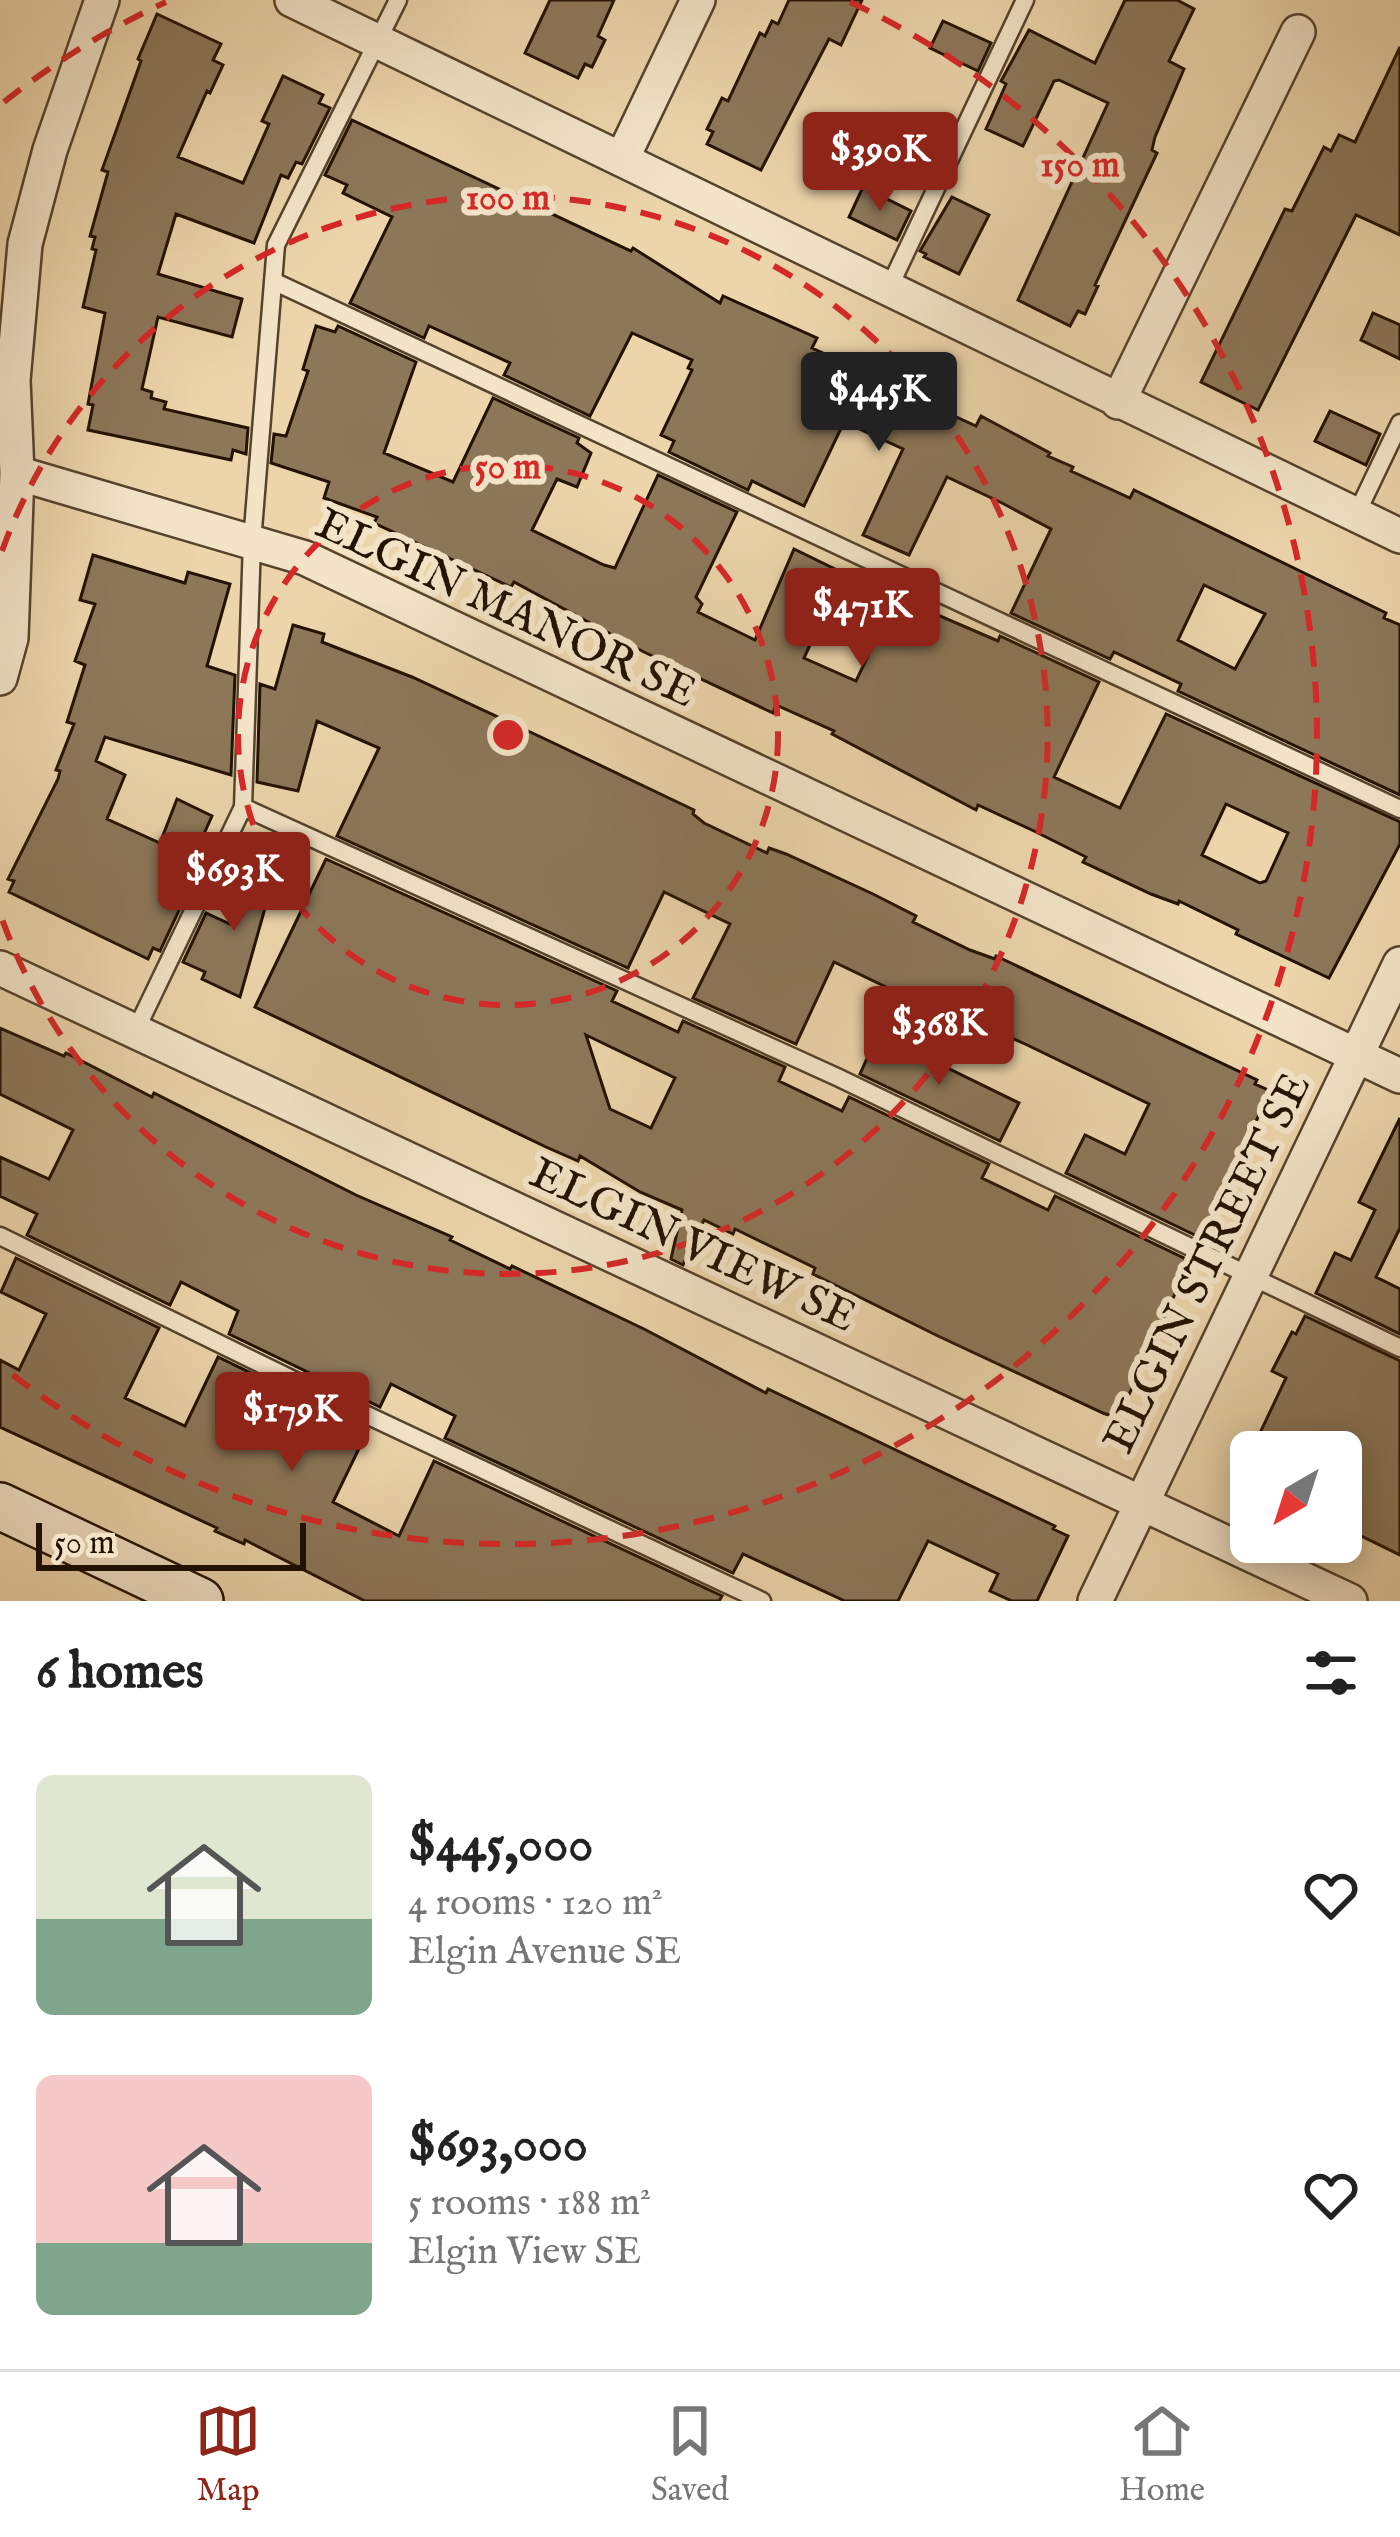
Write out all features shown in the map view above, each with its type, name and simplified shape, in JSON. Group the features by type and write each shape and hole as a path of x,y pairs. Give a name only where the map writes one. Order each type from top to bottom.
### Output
{"street":[{"path":"0,678 11,638 17,473 13,380 26,244 50,150 102,0"},
{"path":"292,0 1400,536"},
{"path":"622,159 698,0"},
{"path":"1118,402 1298,32"},
{"name":"ELGIN MANOR SE","path":"17,473 326,568 1400,1076"},
{"name":"ELGIN STREET SE","path":"1095,1601 1400,964"},
{"name":"ELGIN VIEW SE","path":"0,968 1350,1601"},
{"path":"0,1505 200,1601"}],"lane":[{"path":"135,1032 243,807 252,542 276,245 398,0"},
{"path":"888,291 1025,0"},
{"path":"273,281 1400,809"},
{"path":"1356,515 1400,423"},
{"path":"243,807 816,1067 1400,1348"},
{"path":"0,1237 320,1394 762,1601"}],"building":[{"path":"550,0 614,0 598,36 605,40 592,67 585,64 578,78 525,53"},
{"path":"789,0 862,0 841,45 829,39 761,170 707,144 713,132 707,129 722,98 728,101 760,33 765,36 772,21 778,24"},
{"path":"1125,0 1177,0 1194,9 1169,61 1184,69 1155,137 1152,150 1157,153 1085,314 1078,311 1070,326 1018,300 1108,103 1054,81 1023,146 986,129 1006,84 1001,81 1029,30 1095,63"},
{"path":"157,14 221,44 213,60 223,65 178,157 243,183 269,124 262,121 283,76 323,95 319,103 330,108 302,164 296,162 288,178 281,175 254,243 176,214 158,274 242,299 232,337 158,317 142,389 152,392 151,398 166,402 164,409 248,428 246,454 233,450 231,460 88,430 93,405 88,404 105,313 83,307 96,250 92,249 95,237 90,236 108,172 102,170"},
{"path":"943,21 991,43 978,71 930,48"},
{"path":"1400,47 1400,235 1356,215 1258,410 1201,382 1285,209 1292,211 1324,147 1331,151 1339,135 1355,142"},
{"path":"352,120 633,248 720,303 723,296 817,338 812,348 871,375 873,371 897,379 937,408 976,426 981,416 1073,467 1071,471 1130,498 1134,490 1386,613 1384,618 1400,625 1400,795 1178,691 1181,684 1114,652 1110,659 1011,613 1051,529 1002,503 947,477 909,555 863,535 903,449 844,422 804,506 752,481 748,490 669,452 674,441 661,435 692,370 688,368 692,360 632,333 590,416 504,375 510,363 429,326 424,338 350,303 392,217 343,193 347,185 325,175","holes":["1204,585 1265,614 1235,669 1178,640"]},
{"path":"863,187 911,211 897,240 849,217"},
{"path":"952,197 989,215 959,274 920,251"},
{"path":"1373,313 1400,325 1400,359 1361,340"},
{"path":"316,326 335,332 338,326 416,362 384,453 453,482 493,398 579,438 577,443 591,453 577,487 557,479 532,530 604,565 615,568 658,475 737,512 696,597 702,604 698,612 755,640 794,549 843,573 804,658 856,681 896,597 998,641 1000,636 1099,682 1054,777 1120,808 1166,714 1400,822 1400,844 1329,978 1179,901 1151,894 1083,862 1086,857 1034,831 978,805 976,810 832,734 834,731 776,705 773,713 644,652 514,582 511,587 374,523 377,517 324,498 329,482 271,463 274,434 286,436 308,371 303,369","holes":["1226,804 1288,833 1266,881 1260,883 1202,855"]},
{"path":"1330,411 1380,434 1366,465 1315,441"},
{"path":"93,555 185,583 188,572 230,584 207,666 235,675 231,775 105,737 96,761 125,775 107,819 160,843 177,799 212,816 175,898 183,902 160,951 153,948 148,959 9,892 14,881 8,879 58,779 60,771 56,770 74,724 67,722 85,665 75,661 95,604 80,600"},
{"path":"293,625 324,634 322,642 412,677 543,738 694,810 704,823 873,894 916,916 913,922 970,950 996,956 1257,1080 1255,1084 1268,1090 1267,1098 1201,1238 1066,1173 1085,1135 1125,1154 1149,1104 1023,1043 919,998 913,1010 886,997 890,989 834,962 796,1044 693,998 730,924 664,892 628,968 337,836 379,748 317,721 298,791 257,782 260,684 275,689"},
{"path":"265,850 280,855 240,997 202,979 205,972 183,962 206,913 230,924"},
{"path":"326,859 617,991 612,1001 678,1032 683,1021 785,1067 779,1081 842,1111 849,1097 989,1164 982,1178 1048,1210 1055,1196 1190,1261 1117,1418 938,1336 735,1229 733,1234 704,1220 683,1265 671,1259 682,1210 640,1192 580,1156 578,1161 546,1147 255,1007","holes":["586,1035 675,1078 651,1128 610,1109"]},
{"path":"0,1028 66,1053 152,1097 154,1093 356,1195 644,1329 766,1393 768,1389 1055,1526 1068,1536 1037,1601 1012,1601 990,1591 998,1574 928,1541 898,1601 845,1601 743,1554 733,1573 445,1438 455,1416 391,1384 380,1407 229,1334 238,1311 181,1282 170,1305 27,1235 37,1214 0,1196 0,1157 49,1179 73,1130 0,1094"},
{"path":"878,1034 1019,1103 1000,1141 860,1074"},
{"path":"1400,1118 1400,1228 1376,1277 1400,1289 1400,1334 1316,1293 1335,1253 1351,1260 1375,1210 1359,1202"},
{"path":"16,1258 159,1328 125,1398 185,1426 218,1357 368,1430 333,1502 399,1536 434,1461 722,1596 719,1601 365,1601 245,1540 244,1544 215,1531 217,1528 0,1427 0,1360 19,1370 46,1314 1,1292"},
{"path":"1305,1316 1400,1361 1400,1555 1362,1536 1362,1431 1261,1431 1286,1378 1272,1371 1292,1332 1296,1334"}]}
